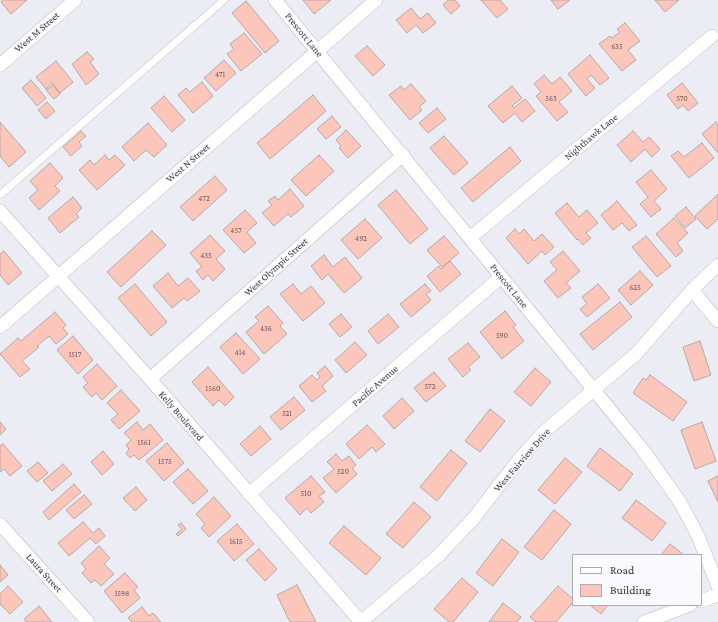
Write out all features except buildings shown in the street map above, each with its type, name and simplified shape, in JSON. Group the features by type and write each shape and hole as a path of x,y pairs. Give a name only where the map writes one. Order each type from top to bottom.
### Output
{"street":[{"name":"West M Street","path":"0,65 74,0"},
{"name":"Prescott Lane","path":"275,0 643,450 680,502 698,536 718,586"},
{"name":"West N Street","path":"0,327 376,0"},
{"name":"Nighthawk Lane","path":"470,238 712,36"},
{"name":"West Olympic Street","path":"150,380 403,155"},
{"name":"Kelly Boulevard","path":"0,211 361,622"},
{"name":"West Fairview Drive","path":"361,622 438,556 473,519 521,457 545,431 636,354 692,290 718,265"},
{"name":"Pacific Avenue","path":"249,494 501,277"},
{"path":"692,290 718,321"},
{"name":"Laura Street","path":"0,524 88,622"},
{"path":"702,601 718,595"},
{"path":"644,622 687,606"}],"lane":[{"path":"0,195 224,0"}]}
